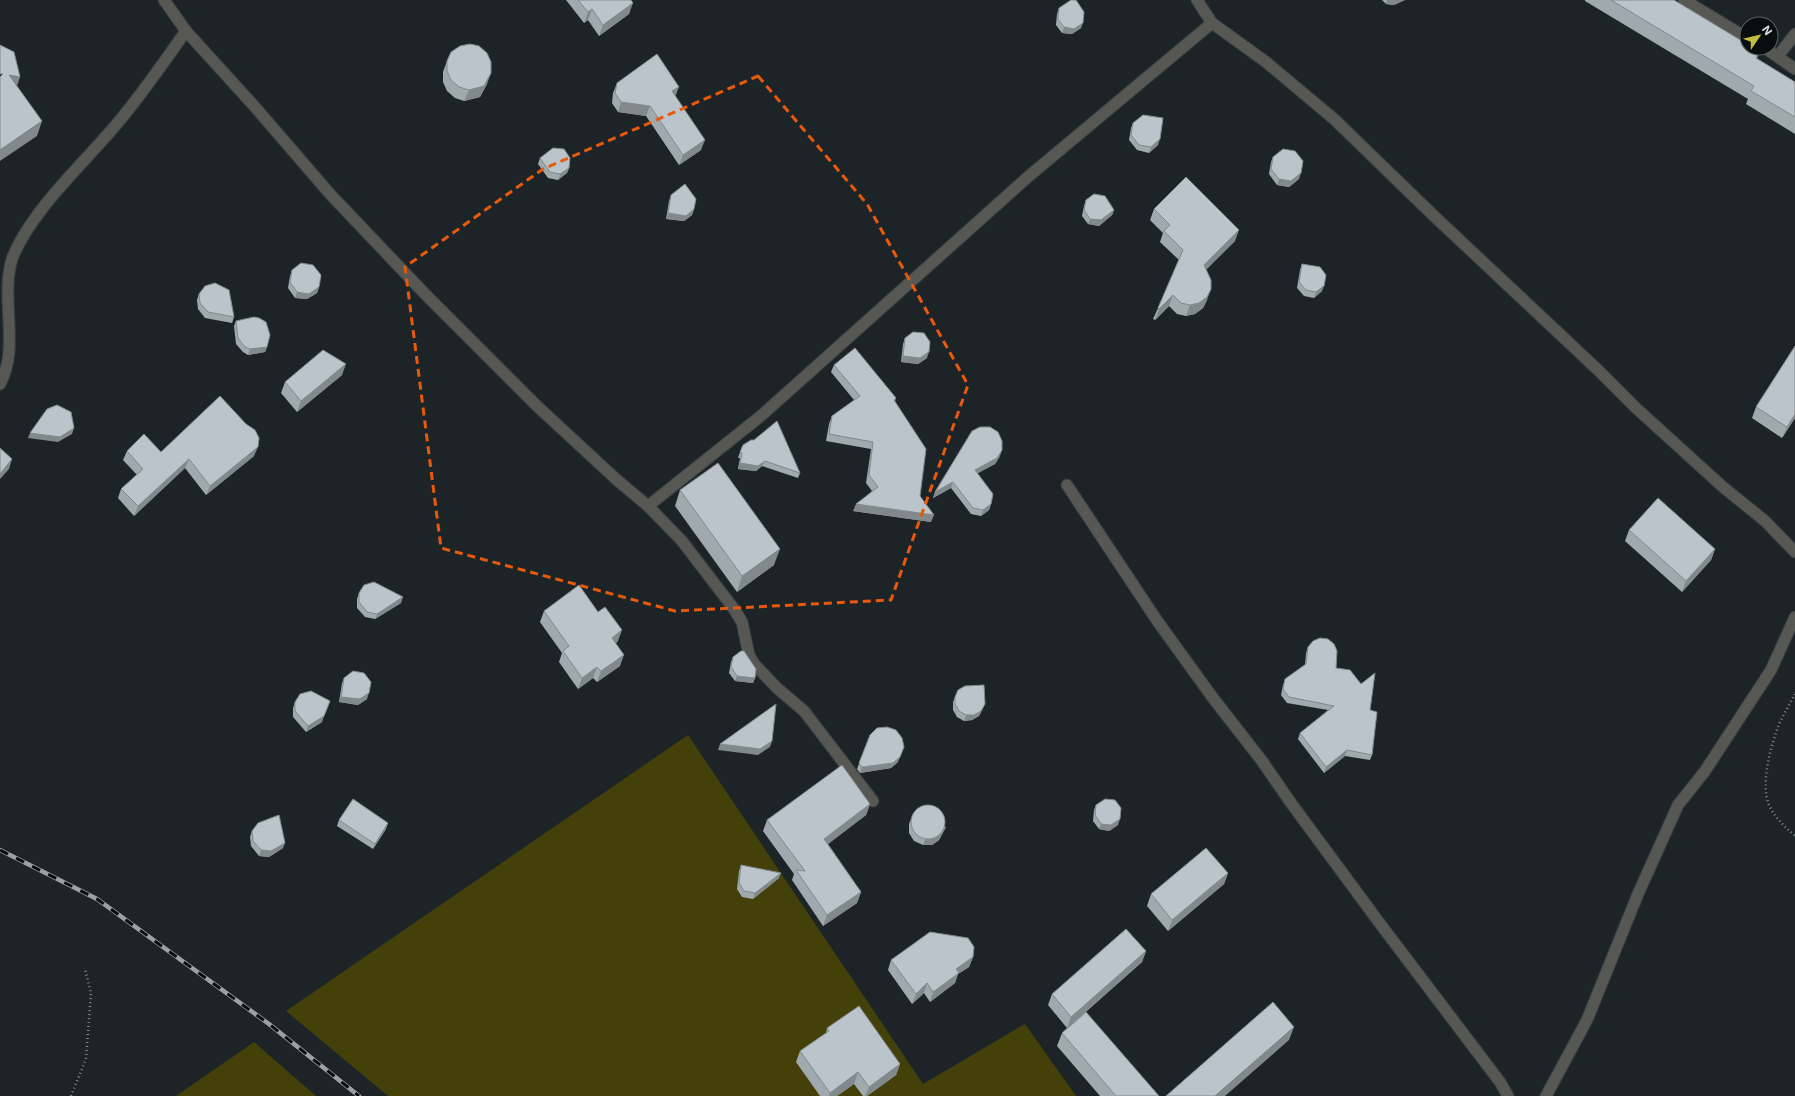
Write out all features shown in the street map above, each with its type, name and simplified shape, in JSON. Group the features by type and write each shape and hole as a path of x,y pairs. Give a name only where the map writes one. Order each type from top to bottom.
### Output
{"street":[{"path":"164,0 186,31 255,107 330,194 426,295 537,406 617,480 648,506 682,541 734,609 742,622 750,655 755,665 777,688 804,711 873,801"},
{"path":"1197,0 1212,23 1266,62 1334,119 1636,408 1723,487 1766,521 1795,552"},
{"path":"1684,0 1739,33"},
{"path":"648,506 762,415 1028,176 1212,23"},
{"path":"0,384 5,375 8,355 6,279 12,259 27,229 63,185 116,125 186,31"},
{"path":"1779,55 1795,34"},
{"path":"1778,56 1795,69"},
{"path":"1067,485 1186,660 1262,761 1372,913 1500,1082 1508,1096"},
{"path":"1546,1096 1587,1020 1638,894 1678,805 1705,771 1771,670 1795,617"}],"path":[{"path":"1795,694 1776,732 1766,777 1765,792 1770,806 1780,821 1795,836"},
{"path":"71,1096 86,1058 91,993 85,969"}],"highlighted area":[{"path":"758,76 867,204 968,385 891,600 675,611 441,548 405,267 543,169"}],"shaded area":[{"path":"688,735 923,1084 1025,1024 1076,1096 388,1096 286,1011"},
{"path":"254,1042 316,1096 176,1096"}],"building":[{"path":"578,0 631,0 633,3 603,25 592,9 588,12"},
{"path":"1071,0 1076,0 1084,12 1083,23 1074,29 1064,27 1058,19 1059,8"},
{"path":"1611,0 1674,0 1739,39 1739,56 1757,56 1756,58 1795,82 1795,117 1751,91 1754,86"},
{"path":"470,44 479,46 487,53 491,62 491,73 484,86 469,90 459,87 451,80 447,71 447,61 451,52 460,46"},
{"path":"0,45 14,52 20,77 9,75 42,121 0,150 0,77 3,74 0,74"},
{"path":"657,54 679,87 672,91 705,140 683,155 650,106 621,102 615,93 617,83"},
{"path":"1143,115 1163,118 1160,139 1151,147 1139,145 1131,135 1133,123"},
{"path":"553,148 564,149 570,158 569,168 560,174 550,172 540,158"},
{"path":"1283,149 1295,151 1303,161 1301,173 1291,181 1279,179 1271,169 1273,157"},
{"path":"1186,177 1239,230 1204,265 1211,280 1211,289 1207,297 1199,303 1190,305 1181,303 1173,295 1159,309 1158,308 1183,250 1164,231 1170,225 1154,209"},
{"path":"685,184 696,199 694,209 686,216 668,213 671,195"},
{"path":"1094,194 1105,196 1114,210 1101,220 1090,219 1084,210 1086,200"},
{"path":"301,263 313,265 321,275 319,287 309,294 297,292 290,282 292,270"},
{"path":"1302,264 1320,267 1326,275 1324,286 1316,292 1306,290 1299,282"},
{"path":"215,283 229,290 234,317 208,312 200,303 199,294 205,286"},
{"path":"254,317 266,322 270,335 267,347 250,349 245,347 238,338 236,321"},
{"path":"913,332 924,333 930,342 929,352 920,358 903,356 905,338"},
{"path":"1795,346 1795,414 1787,427 1756,407"},
{"path":"855,348 896,398 894,400 926,449 920,496 934,515 856,504 878,487 869,475 873,442 829,434 832,416 860,396 834,365"},
{"path":"323,350 346,364 301,401 285,382"},
{"path":"220,396 246,424 255,430 259,438 258,447 210,486 189,459 138,506 121,489 143,469 127,451 144,434 161,452"},
{"path":"57,405 71,412 74,428 60,437 30,433 47,409"},
{"path":"777,421 800,473 765,461 758,466 740,463 742,453 740,452 743,445 751,440 754,440"},
{"path":"980,427 990,427 998,432 1002,441 1002,450 997,458 975,470 993,494 991,504 983,510 973,508 953,482 935,492 972,431"},
{"path":"0,448 12,459 0,474"},
{"path":"718,463 780,549 742,576 680,490"},
{"path":"1658,498 1715,549 1686,581 1629,530"},
{"path":"374,582 403,597 377,614 367,612 359,602 359,593 364,585"},
{"path":"579,585 598,612 605,607 622,630 612,638 624,655 601,671 597,667 582,678 563,651 569,646 544,611"},
{"path":"1320,638 1328,639 1334,644 1337,651 1336,668 1350,670 1361,684 1375,673 1370,710 1377,712 1372,755 1347,750 1326,767 1300,733 1334,706 1289,697 1283,689 1285,679 1306,664 1308,647 1313,641"},
{"path":"741,651 744,651 756,669 755,678 737,676 731,667 733,657"},
{"path":"353,671 364,673 371,682 369,693 360,699 341,697 344,678"},
{"path":"984,685 985,704 981,711 974,715 966,715 959,711 955,704 955,697 958,690 965,686"},
{"path":"311,691 330,701 324,716 308,726 295,711 295,702 300,694"},
{"path":"776,704 772,741 760,749 720,744"},
{"path":"887,727 896,730 902,738 904,747 900,757 893,763 862,767 859,763 870,735 877,728"},
{"path":"842,765 870,804 824,839 861,892 827,915 796,870 805,871 767,820"},
{"path":"353,799 388,823 375,844 339,820"},
{"path":"1105,799 1115,800 1121,808 1120,819 1111,825 1101,824 1095,815 1096,805"},
{"path":"925,805 931,805 935,806 942,812 945,822 944,829 938,836 931,839 925,839 921,838 914,832 911,825 911,819 912,815 918,808"},
{"path":"279,815 285,843 271,851 261,850 253,841 252,831 258,823"},
{"path":"1206,848 1228,873 1172,920 1151,894"},
{"path":"741,865 781,873 755,893 744,891 739,883"},
{"path":"1126,929 1146,951 1071,1017 1052,994"},
{"path":"930,932 968,938 974,947 973,957 956,969 959,973 933,992 927,983 916,994 891,960"},
{"path":"1273,1002 1294,1027 1215,1096 1166,1096"},
{"path":"859,1006 900,1064 869,1087 858,1072 830,1093 800,1051 829,1031 827,1028"},
{"path":"1086,1012 1159,1096 1116,1096 1062,1033"}],"railway":[{"path":"0,850 97,899 269,1024 359,1096"}]}
